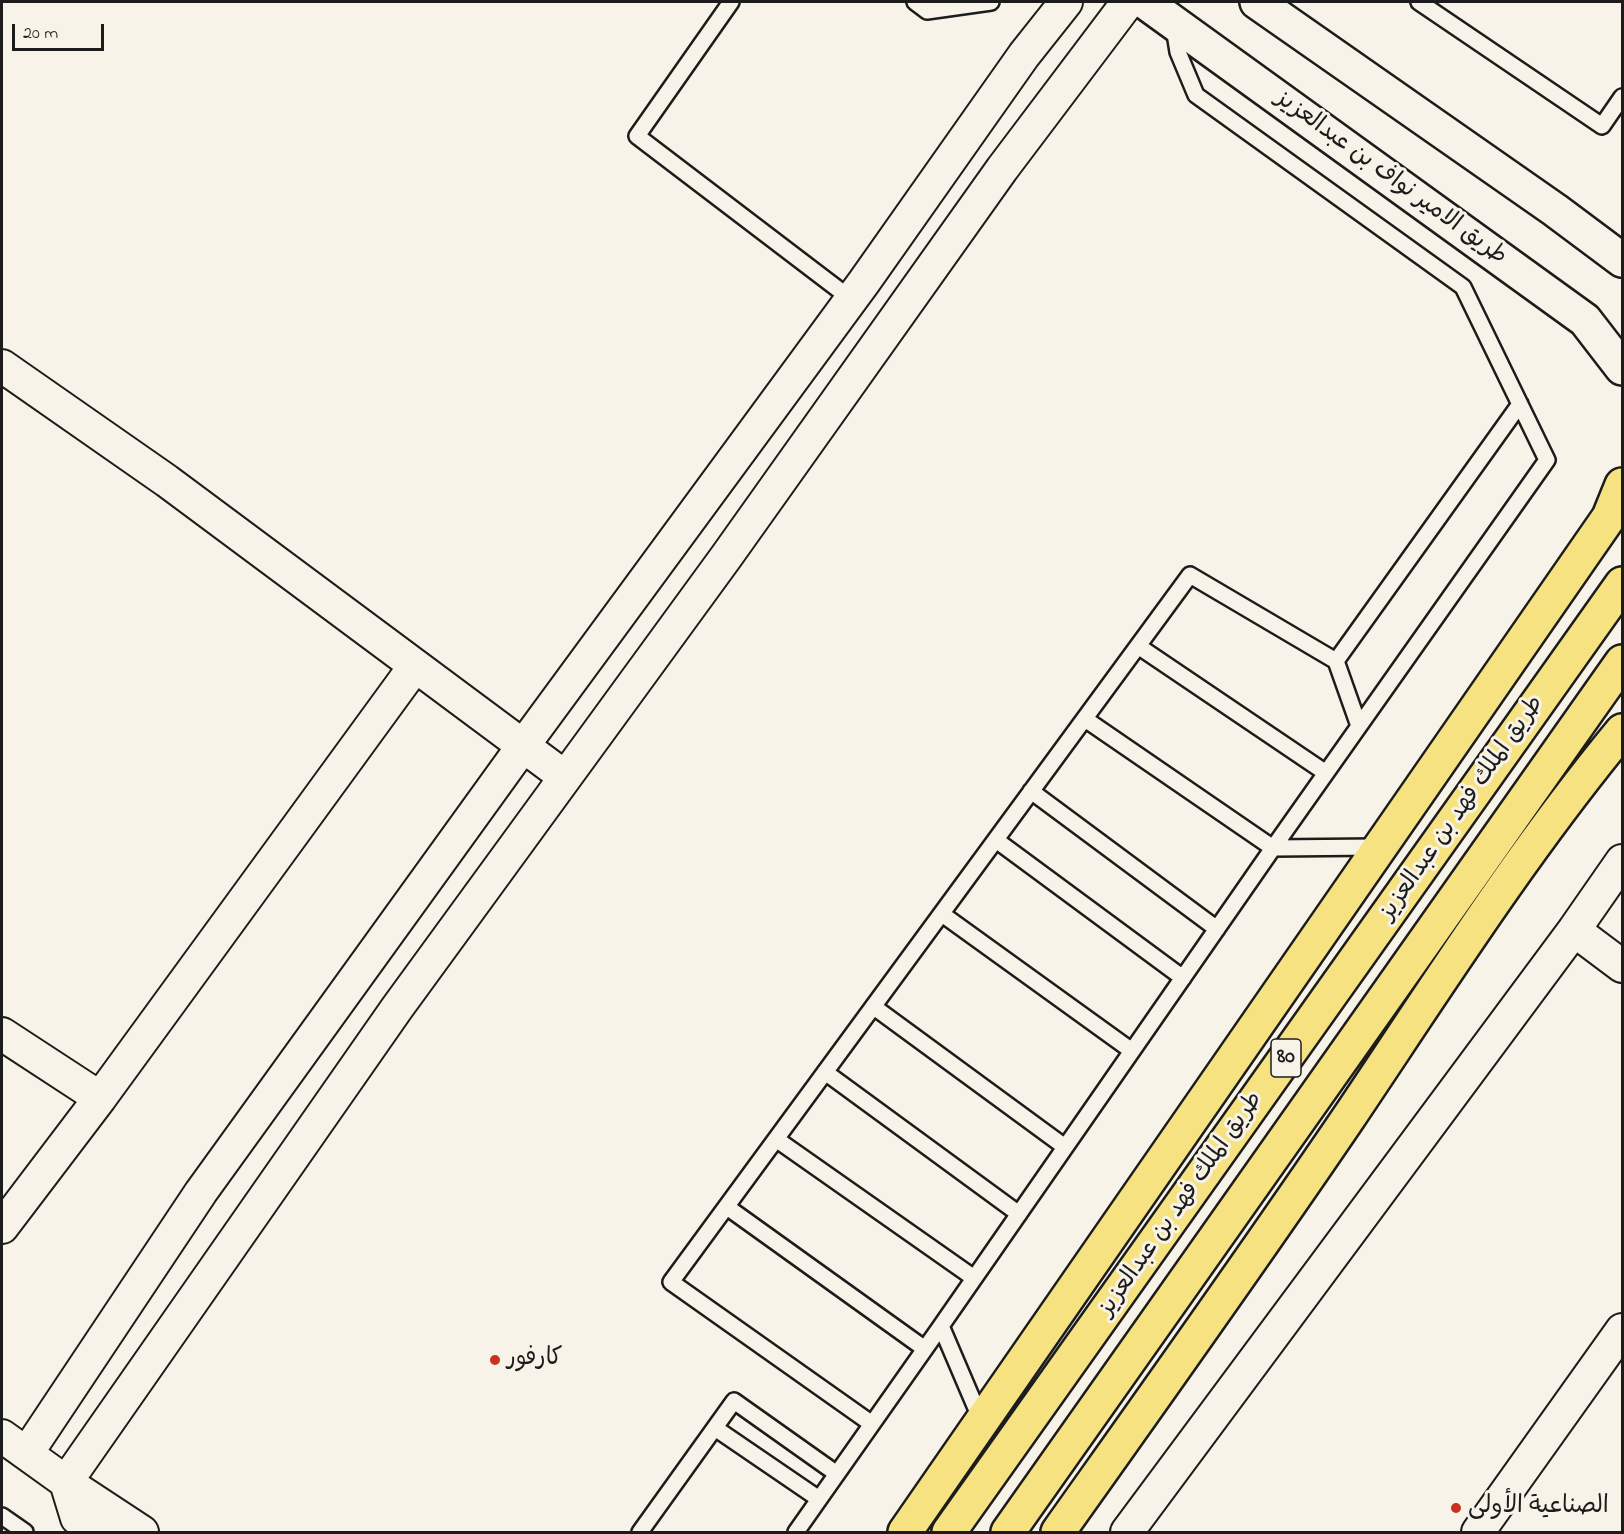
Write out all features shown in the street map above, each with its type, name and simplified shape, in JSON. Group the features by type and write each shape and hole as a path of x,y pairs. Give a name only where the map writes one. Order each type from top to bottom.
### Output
{"highway":[{"path":"905,1533 1609,517 1623,485"},
{"name":"طريق الملك فهد بن عبدالعزيز","path":"949,1533 1623,584"},
{"name":"طريق الملك فهد بن عبدالعزيز","path":"1008,1533 1623,662"},
{"path":"1058,1533 1268,1236 1479,925 1590,771 1623,731"}],"main road":[{"name":"طريق الامير نواف بن عبدالعزيز","path":"1145,2 1585,320 1623,368"},
{"path":"1257,2 1623,260"}],"street":[{"path":"27,1453 201,1192 851,299 1024,55 1066,2"},
{"path":"66,1482 397,1008 733,547 1002,169 1128,2"},
{"path":"1024,55 1064,86"},
{"path":"2,366 167,481 565,777"},
{"path":"2,1227 100,1098 415,666"},
{"path":"1127,1533 1623,861"},
{"path":"1574,930 1623,966"},
{"path":"2,1034 100,1098"},
{"path":"1478,1533 1623,1330"},
{"path":"2,1436 142,1533"},
{"path":"66,1482 77,1518 102,1533"}],"lane":[{"path":"731,2 637,136 851,299"},
{"path":"915,2 927,11 992,2"},
{"path":"1419,2 1602,126 1623,97"},
{"path":"796,1533 1273,848 1547,460 1463,287 1196,95 1178,52 1173,21"},
{"path":"1336,661 1520,404"},
{"path":"872,1424 671,1282 1190,575 1336,661 1359,726"},
{"path":"1138,646 1326,773"},
{"path":"1085,719 1273,848 1381,847"},
{"path":"1031,791 1217,929"},
{"path":"996,840 1183,978"},
{"path":"942,914 1132,1051"},
{"path":"874,1007 1065,1147"},
{"path":"825,1072 1019,1214"},
{"path":"776,1139 975,1278"},
{"path":"727,1207 925,1349"},
{"path":"941,1326 982,1422"},
{"path":"640,1533 734,1401 837,1474"},
{"path":"714,1428 819,1500"},
{"path":"2,1516 24,1533"}],"place":[{"name":"كارفور","path":"495,1360"},
{"name":"الصناعية الأولى","path":"1456,1508"}]}
